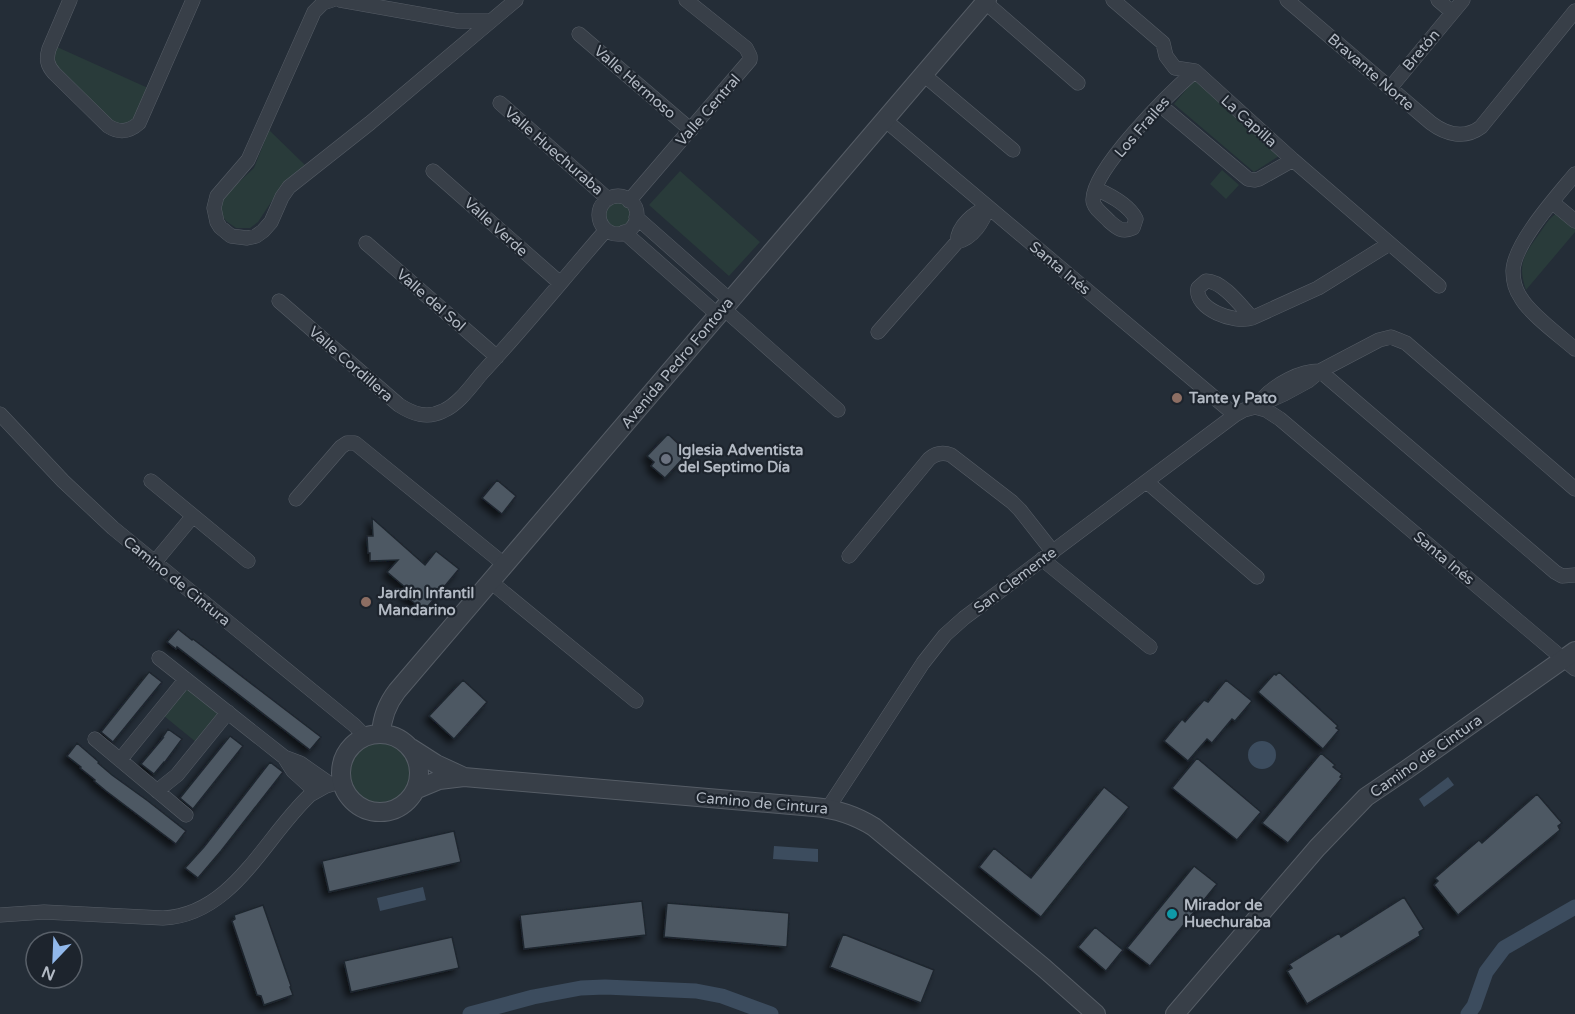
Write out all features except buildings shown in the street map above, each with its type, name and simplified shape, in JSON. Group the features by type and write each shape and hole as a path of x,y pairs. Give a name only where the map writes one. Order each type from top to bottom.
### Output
{"street":[{"path":"70,0 47,55 49,66 108,126 119,131 130,129 139,123 193,0"},
{"path":"332,0 323,3 314,12 248,160 217,196 214,208 217,222 231,236 247,238 263,231 271,222 289,187 370,123 516,0"},
{"path":"340,0 464,21 491,21"},
{"name":"Valle Central","path":"630,201 748,64 750,56 746,48 686,0"},
{"name":"La Capilla","path":"1113,0 1163,43 1166,56 1175,68 1195,72 1439,286"},
{"name":"Bravante Norte","path":"1287,0 1438,128 1459,135 1472,133 1481,127 1575,11"},
{"path":"1438,0 1452,12"},
{"name":"Bretón","path":"1390,88 1463,0"},
{"path":"986,1 1078,83"},
{"name":"Avenida Pedro Fontova","path":"374,735 392,699 986,1"},
{"path":"464,21 463,32 470,39"},
{"name":"Valle Hermoso","path":"579,34 691,130"},
{"name":"Los Frailes","path":"1096,189 1106,170 1133,133 1195,72"},
{"path":"924,75 1012,150"},
{"name":"Valle Huechuraba","path":"500,104 608,199"},
{"path":"1160,105 1248,179 1259,179 1293,160"},
{"name":"Santa Inés","path":"885,120 1235,416"},
{"name":"Valle Verde","path":"433,171 560,283"},
{"path":"1575,174 1520,248 1513,271 1516,289 1525,304 1575,349"},
{"path":"636,217 632,226 624,232 615,234 602,226 599,216 601,206 608,199 619,196 630,201 636,217 724,308 838,410"},
{"path":"1552,202 1575,221"},
{"path":"878,332 957,242 959,231 967,221 988,207"},
{"path":"497,357 606,230"},
{"path":"624,232 724,308"},
{"name":"Valle del Sol","path":"366,243 497,357"},
{"path":"1252,318 1318,288 1389,244"},
{"name":"Valle Cordillera","path":"279,301 399,405 415,414 428,415 441,412 452,405 497,357"},
{"name":"San Clemente","path":"828,808 933,648 964,618 1235,416 1255,407 1279,385 1305,372 1320,371 1385,337 1397,338 1406,343 1575,489"},
{"path":"1320,371 1555,572 1562,576 1575,575"},
{"name":"Santa Inés","path":"1255,407 1266,410 1280,419 1571,660"},
{"name":"Camino de Cintura","path":"0,414 63,481 113,528 354,725 374,735"},
{"path":"296,500 341,447 347,443 355,443 505,565"},
{"path":"849,556 933,455 942,453 951,455 1012,501 1048,556 1150,647"},
{"path":"151,481 248,561"},
{"path":"1147,482 1257,577"},
{"path":"154,563 194,516"},
{"path":"491,582 636,701"},
{"path":"0,915 44,912 163,918 190,914 212,903 229,889 303,802 315,791 336,783 349,749 357,742 374,735 397,737 410,747 415,755 419,772 415,790 406,801 394,809 380,812 360,806 345,789 336,783 284,757 159,658"},
{"name":"Camino de Cintura","path":"1175,1014 1317,848 1366,796 1571,660"},
{"path":"120,760 186,680"},
{"path":"157,791 177,776 228,712"},
{"path":"95,739 186,815"},
{"name":"Camino de Cintura","path":"410,747 436,764 464,777"},
{"path":"284,757 293,771 315,791"},
{"name":"Camino de Cintura","path":"415,790 439,780 464,777 828,808 850,814 874,827 1096,1014"}],"shaded area":[{"path":"57,47 148,88 129,125 115,124 55,66 53,56"},
{"path":"1194,80 1282,154 1254,172 1174,104"},
{"path":"269,130 305,165 285,181 258,222 250,228 236,228 226,221 219,211 223,197 254,168"},
{"path":"1222,170 1239,185 1226,199 1210,184"},
{"path":"680,171 760,242 729,276 649,205"},
{"path":"618,201 627,205 631,214 627,223 618,227 609,223 605,214 609,205"},
{"path":"1558,213 1575,227 1575,232 1526,290 1522,266 1526,254 1547,222"},
{"path":"188,688 220,712 196,742 164,716"},
{"path":"380,740 393,743 403,750 410,760 413,773 410,786 403,796 393,803 380,806 367,803 357,796 350,786 347,773 350,760 357,750 367,743"}],"water":[{"path":"1262,741 1272,745 1276,755 1272,765 1262,769 1252,765 1248,755 1252,745"},
{"path":"1448,777 1454,785 1424,807 1419,799"},
{"path":"774,846 818,849 818,862 773,859"},
{"path":"423,887 426,900 380,911 377,898"}],"waterway":[{"path":"1468,1014 1474,1006 1486,972 1504,948 1575,907"},
{"path":"470,1014 533,997 581,988 605,987 696,991 722,996 771,1014"}],"place":[{"name":"Tante y Pato","path":"1177,398"},
{"name":"Iglesia Adventista del Septimo Día","path":"666,459"},
{"name":"Jardín Infantil Mandarino","path":"366,602"},
{"name":"Mirador de Huechuraba","path":"1172,914"}]}
